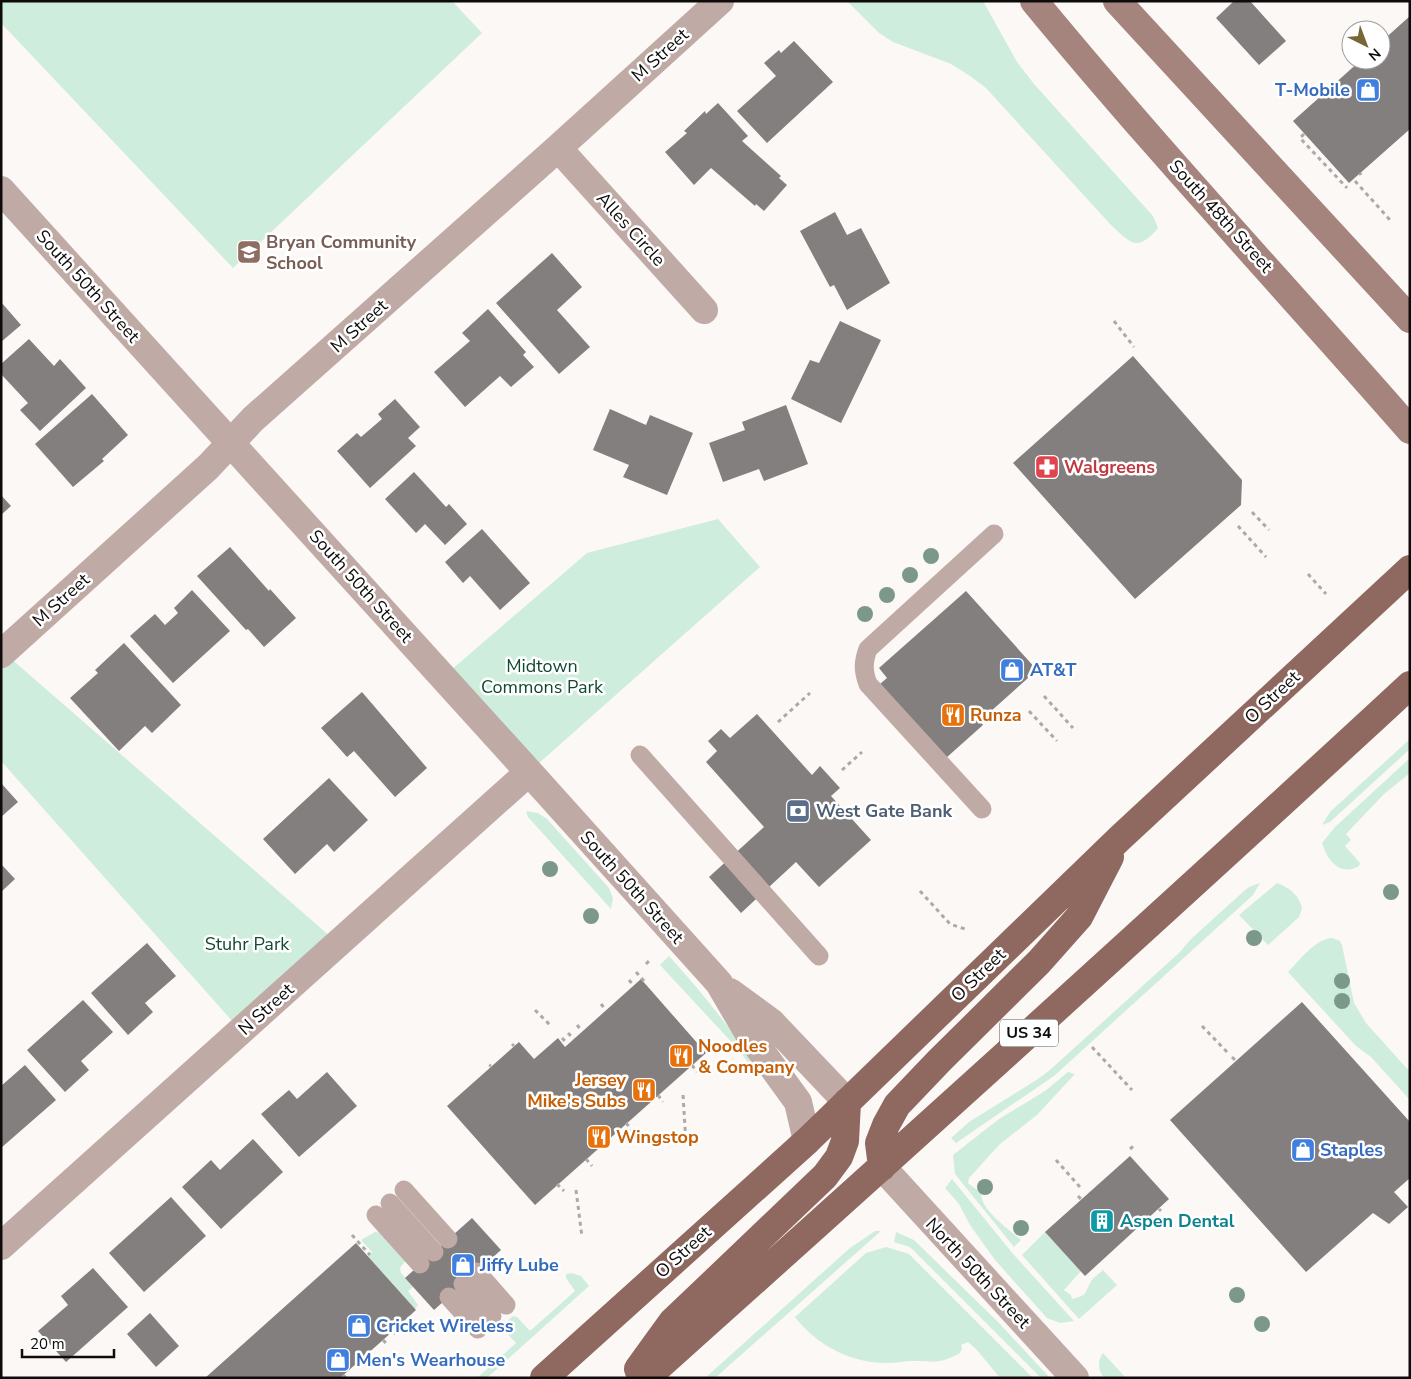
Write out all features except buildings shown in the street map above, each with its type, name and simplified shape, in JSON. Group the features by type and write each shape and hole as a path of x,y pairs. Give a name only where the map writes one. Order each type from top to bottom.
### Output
{"main road":[{"name":"South 48th Street","path":"1034,1 1215,210 1410,430"},
{"path":"1117,1 1410,319"},
{"name":"O Street","path":"544,1378 807,1141 1120,838 1410,569"},
{"name":"US 34","path":"646,1378 882,1167 1410,685"},
{"path":"882,1167 879,1143 897,1105 1039,962 1079,917 1120,838"},
{"path":"631,1378 672,1322 825,1176 839,1157 845,1142 846,1102"}],"street":[{"name":"M Street","path":"1,654 208,467 253,419 720,1"},
{"name":"Alles Circle","path":"558,148 704,310"},
{"name":"South 50th Street","path":"1,190 529,772 718,984 750,1036 798,1102 807,1141"},
{"name":"N Street","path":"1,1246 529,772"},
{"name":"South 50th Street","path":"718,984 771,1022 846,1102"},
{"name":"North 50th Street","path":"882,1167 1074,1378"}],"lane":[{"path":"982,809 868,684 864,658 868,649 994,534"},
{"path":"640,755 819,956"},
{"path":"434,1252 390,1202 434,1252"},
{"path":"492,1317 463,1284 492,1317"}],"path":[{"path":"1304,134 1300,138 1347,188"},
{"path":"1355,181 1390,220"},
{"path":"1114,321 1134,347"},
{"path":"1252,512 1268,530"},
{"path":"1238,526 1266,557"},
{"path":"1308,574 1326,594"},
{"path":"778,722 810,694"},
{"path":"1044,696 1073,728"},
{"path":"1029,711 1058,742"},
{"path":"842,770 862,752"},
{"path":"920,891 950,924 965,929"},
{"path":"636,972 645,982"},
{"path":"629,980 634,986"},
{"path":"601,1004 606,1010"},
{"path":"535,1010 552,1027"},
{"path":"577,1025 582,1031"},
{"path":"1202,1026 1228,1053"},
{"path":"568,1033 574,1039"},
{"path":"562,1038 565,1041 562,1044"},
{"path":"1092,1047 1132,1090"},
{"path":"1232,1057 1236,1061"},
{"path":"692,1065 697,1072"},
{"path":"658,1095 663,1102"},
{"path":"683,1095 686,1143"},
{"path":"626,1124 632,1130"},
{"path":"1130,1150 1136,1144"},
{"path":"586,1159 592,1166"},
{"path":"1056,1160 1080,1187"},
{"path":"557,1184 564,1191"},
{"path":"576,1190 582,1237"},
{"path":"1078,1196 1082,1200"},
{"path":"352,1236 370,1254"},
{"path":"393,1331 398,1336"},
{"path":"383,1340 388,1345"}],"green space":[{"path":"1,1 452,1 482,33 233,268 1,23"},
{"path":"847,1 983,1 1017,62 1034,84 1153,216 1158,228 1144,241 1138,243 1128,240 1110,224 986,88 951,64 893,42 879,33"},
{"name":"Midtown Commons Park","path":"718,519 760,567 529,772 443,677 587,553"},
{"name":"Stuhr Park","path":"1,650 339,944 241,1031 1,761"},
{"path":"1410,739 1410,749 1330,822 1322,825 1330,812"},
{"path":"1410,758 1410,773 1384,794 1346,834 1351,840 1345,846 1360,863 1359,866 1346,869 1335,865 1327,855 1322,843 1335,827"},
{"path":"526,811 538,813 547,819 609,888 613,898 611,909 528,817"},
{"path":"1260,883 1253,895 1054,1076 956,1143 951,1138 969,1122 1051,1069 1244,891"},
{"path":"1277,883 1293,893 1299,900 1302,909 1299,917 1268,945 1239,915"},
{"path":"1332,938 1340,941 1342,945 1354,1003 1366,1023 1410,1072 1410,1100 1371,1057 1356,1046 1288,972 1314,946 1326,939"},
{"path":"669,956 734,1035 754,1063 753,1069 737,1048 660,965"},
{"path":"1068,1072 1075,1074 1037,1115 1000,1144 969,1178 968,1183 981,1193 982,1200 990,1213 1021,1240 1014,1247 955,1174 953,1155 999,1119 1045,1091"},
{"path":"952,1179 1014,1255 1074,1321 1060,1323 1047,1318 995,1260 970,1225 959,1204 945,1188"},
{"path":"875,1231 881,1231 715,1378 705,1378 850,1248"},
{"path":"375,1232 382,1233 406,1260 400,1268 401,1273 413,1287 408,1291 418,1305 415,1309 368,1256 372,1252 361,1240"},
{"path":"896,1232 914,1240 999,1323 1050,1378 1041,1378 910,1247 894,1242"},
{"path":"1045,1232 1081,1271 1064,1290 1071,1295 1072,1299 1084,1294 1092,1279 1103,1270 1117,1285 1079,1319 1022,1255"},
{"path":"886,1247 909,1254 1033,1378 1000,1378 968,1342 961,1345 960,1353 941,1361 889,1363 849,1357 814,1337 795,1317 866,1253"},
{"path":"572,1273 581,1276 589,1286 487,1378 477,1378 516,1343 503,1329 503,1325 513,1316 517,1317 530,1331 575,1291 566,1278 566,1274"},
{"path":"1103,1353 1126,1378 1104,1378 1100,1372 1099,1365"}],"place":[{"name":"T-Mobile","path":"1368,90"},
{"name":"Bryan Community School","path":"249,252"},
{"name":"Walgreens","path":"1047,467"},
{"name":"AT&T","path":"1012,670"},
{"name":"Runza","path":"953,715"},
{"name":"West Gate Bank","path":"798,811"},
{"name":"Noodles & Company","path":"681,1056"},
{"name":"Jersey Mike's Subs","path":"644,1090"},
{"name":"Wingstop","path":"599,1137"},
{"name":"Staples","path":"1303,1150"},
{"name":"Aspen Dental","path":"1102,1221"},
{"name":"Jiffy Lube","path":"463,1265"},
{"name":"Cricket Wireless","path":"359,1326"},
{"name":"Men's Wearhouse","path":"338,1360"}]}
